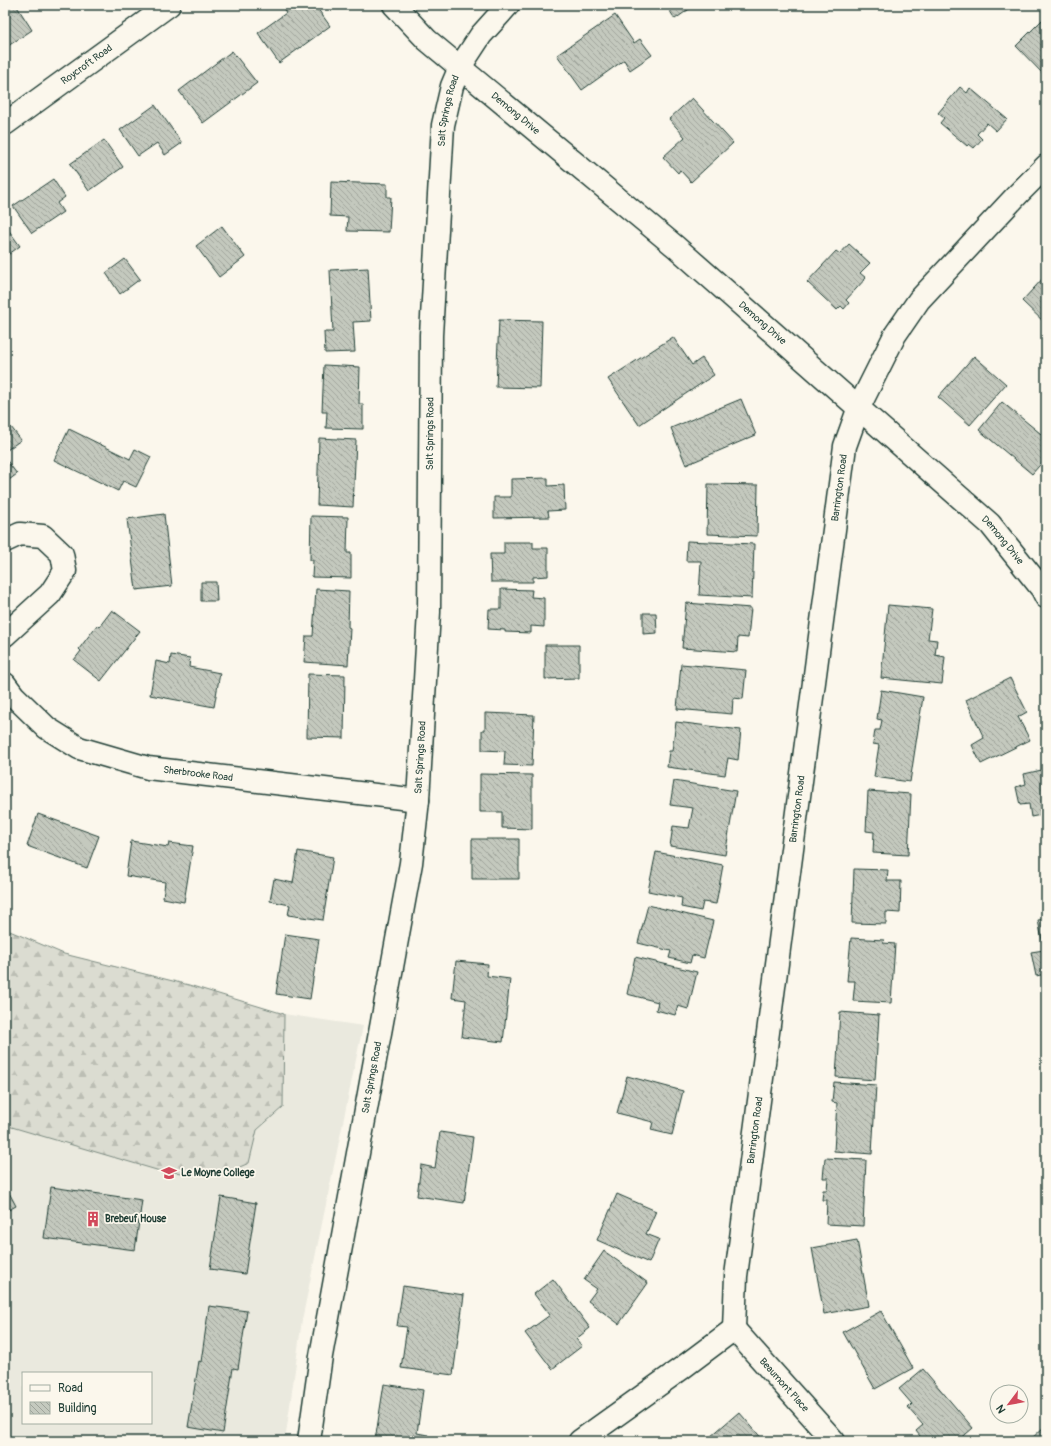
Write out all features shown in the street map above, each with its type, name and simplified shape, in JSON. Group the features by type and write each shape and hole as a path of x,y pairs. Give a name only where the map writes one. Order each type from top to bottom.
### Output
{"street":[{"name":"Roycroft Road","path":"5,124 169,5"},
{"name":"Demong Drive","path":"394,5 427,40 676,247 990,524 1042,589 1046,597"},
{"name":"Salt Springs Road","path":"309,1441 321,1356 411,863 418,800 429,612 431,335 443,125 452,86 460,67 481,35 508,5"},
{"name":"Barrington Road","path":"734,1329 736,1276 845,446 859,407 895,335 919,300 1046,166"},
{"path":"5,541 20,534 43,536 62,554 65,571 50,594 5,635"},
{"name":"Sherbrooke Road","path":"5,684 14,696 47,728 79,748 148,768 418,800"},
{"path":"580,1441 734,1329"},
{"name":"Beaumont Place","path":"734,1329 834,1441"}],"shaded area":[{"name":"Le Moyne College","path":"5,929 64,954 189,985 284,1014 363,1026 302,1320 285,1441 5,1441"}],"green space":[{"path":"5,929 64,954 189,985 284,1014 283,1107 257,1130 249,1163 219,1176 160,1171 5,1125"}],"building":[{"path":"5,5 16,5 32,30 5,48"},
{"path":"290,5 315,5 330,26 279,63 258,33 286,13 284,9"},
{"path":"666,5 695,5 675,19"},
{"path":"615,15 634,43 640,39 652,55 630,70 624,60 582,90 557,55"},
{"path":"1046,16 1046,73 1044,75 1016,46"},
{"path":"232,51 257,83 203,123 179,91"},
{"path":"960,87 967,93 970,88 1007,119 996,131 987,123 977,134 982,139 974,148 969,144 967,146 940,123 944,118 938,113"},
{"path":"692,98 733,143 691,182 680,170 678,173 663,157 685,137 669,119"},
{"path":"155,105 182,143 165,155 157,143 138,156 120,130"},
{"path":"104,140 123,167 89,191 70,164"},
{"path":"53,179 65,197 57,203 63,212 32,233 13,206"},
{"path":"331,182 387,184 387,197 391,197 389,232 347,231 348,217 330,216"},
{"path":"5,225 20,246 5,257"},
{"path":"222,226 245,257 219,277 196,246"},
{"path":"849,244 870,263 860,273 866,278 846,300 849,303 844,309 841,306 837,310 807,282 836,251 840,254"},
{"path":"125,259 140,279 120,294 106,273"},
{"path":"368,268 371,321 353,322 355,352 325,353 324,332 333,332 330,270"},
{"path":"1046,275 1046,324 1022,301"},
{"path":"499,320 542,321 540,388 496,387"},
{"path":"673,337 692,365 702,358 714,375 639,425 608,379"},
{"path":"974,356 1006,384 970,425 938,397"},
{"path":"324,365 360,367 359,404 363,404 363,429 326,428 327,412 322,412"},
{"path":"741,399 756,435 686,465 671,428"},
{"path":"1002,402 1046,438 1046,458 1032,474 979,430"},
{"path":"11,427 21,440 7,450 5,446 5,432"},
{"path":"69,429 130,459 135,449 151,457 136,487 123,481 118,491 54,460"},
{"path":"319,438 356,440 353,507 317,505"},
{"path":"5,458 17,474 5,483"},
{"path":"548,478 548,486 564,485 565,510 548,511 549,517 494,518 494,497 511,497 511,479"},
{"path":"708,484 758,485 757,536 707,534"},
{"path":"164,514 172,586 136,590 127,519"},
{"path":"311,516 348,517 347,553 351,553 351,578 312,577 313,560 310,560"},
{"path":"687,541 754,544 752,598 699,595 701,561 686,561"},
{"path":"504,542 533,542 533,548 548,548 548,576 533,577 533,582 491,582 490,554 504,554"},
{"path":"201,582 216,582 217,601 201,601"},
{"path":"316,589 349,591 348,627 350,628 348,665 304,662 306,636 313,636"},
{"path":"501,589 532,590 531,597 544,598 544,627 531,626 531,633 505,632 505,630 488,629 489,609 501,609"},
{"path":"686,603 751,608 748,638 738,637 737,652 682,648"},
{"path":"888,605 932,609 928,639 937,640 935,655 945,657 942,684 881,678"},
{"path":"112,610 140,631 101,681 74,660 81,651 79,649 97,625 99,627"},
{"path":"643,613 656,613 657,633 643,634"},
{"path":"545,645 579,645 579,678 545,679"},
{"path":"171,655 190,658 189,667 220,673 214,707 150,695 156,661 170,664"},
{"path":"681,664 746,670 743,699 733,698 732,714 677,709"},
{"path":"308,674 345,675 344,738 307,737"},
{"path":"1010,678 1027,712 1018,717 1030,740 981,764 972,745 984,738 966,700"},
{"path":"881,690 923,697 910,782 874,777 879,745 873,744 875,730 880,730 882,720 877,719"},
{"path":"485,713 534,715 532,766 504,765 505,751 482,750 482,730 485,730"},
{"path":"676,722 741,730 738,760 728,758 725,775 667,767 669,751 672,751"},
{"path":"1046,769 1046,814 1031,817 1029,804 1020,805 1016,787 1026,784 1024,774"},
{"path":"480,774 532,775 532,829 502,828 502,812 480,812"},
{"path":"674,781 736,791 725,855 670,846 673,826 689,828 693,808 670,805"},
{"path":"868,791 911,794 908,855 873,853 874,832 866,831"},
{"path":"5,793 9,797 5,802"},
{"path":"38,814 99,836 87,868 27,846"},
{"path":"472,839 519,839 519,879 472,879"},
{"path":"131,841 168,847 169,843 193,846 184,902 163,898 165,882 126,876"},
{"path":"298,851 333,857 323,920 288,915 290,905 270,901 274,879 293,883"},
{"path":"656,852 723,865 716,904 703,902 701,911 681,907 682,898 648,891"},
{"path":"854,869 888,870 887,881 901,881 900,913 886,912 886,924 852,923"},
{"path":"648,905 713,921 704,958 692,955 690,963 669,958 671,951 638,943"},
{"path":"1046,919 1046,974 1036,976 1031,952 1044,950 1038,920"},
{"path":"285,934 319,939 310,999 276,994"},
{"path":"851,938 884,940 883,943 895,944 891,1003 853,1001 855,981 847,981"},
{"path":"635,957 697,972 688,1009 678,1006 675,1015 656,1010 658,1002 627,994"},
{"path":"456,961 488,964 487,976 510,979 503,1042 462,1037 466,1000 452,998"},
{"path":"840,1012 879,1015 875,1080 836,1077"},
{"path":"627,1076 683,1091 672,1135 651,1130 653,1122 617,1113"},
{"path":"834,1082 876,1085 872,1154 834,1151 837,1103 832,1102"},
{"path":"440,1132 473,1137 464,1203 417,1196 421,1165 435,1168"},
{"path":"825,1158 866,1160 863,1226 826,1224 827,1200 822,1200 823,1190 827,1190 828,1178 823,1178"},
{"path":"5,1185 16,1206 5,1212"},
{"name":"Brebeuf House","path":"51,1187 142,1200 135,1250 44,1238"},
{"path":"617,1194 656,1211 646,1234 659,1239 649,1263 597,1240"},
{"path":"221,1197 256,1203 245,1274 210,1269"},
{"path":"857,1240 869,1306 824,1314 812,1248"},
{"path":"604,1251 648,1283 619,1324 588,1301 597,1289 584,1280"},
{"path":"553,1279 590,1328 576,1339 582,1346 552,1369 525,1333 550,1315 534,1294"},
{"path":"403,1286 464,1295 453,1375 401,1368 407,1327 397,1326"},
{"path":"209,1306 247,1311 238,1369 233,1368 223,1433 188,1427 199,1361 201,1362"},
{"path":"881,1311 913,1368 875,1389 843,1332"},
{"path":"923,1369 973,1428 958,1441 924,1441 916,1431 923,1425 908,1408 912,1404 899,1389"},
{"path":"384,1384 423,1390 417,1433 428,1435 427,1441 375,1441"},
{"path":"739,1412 764,1441 713,1441 710,1437"},
{"path":"1046,1425 1046,1441 1029,1441"}],"place":[{"name":"Le Moyne College","path":"169,1173"},
{"name":"Brebeuf House","path":"93,1219"}]}
